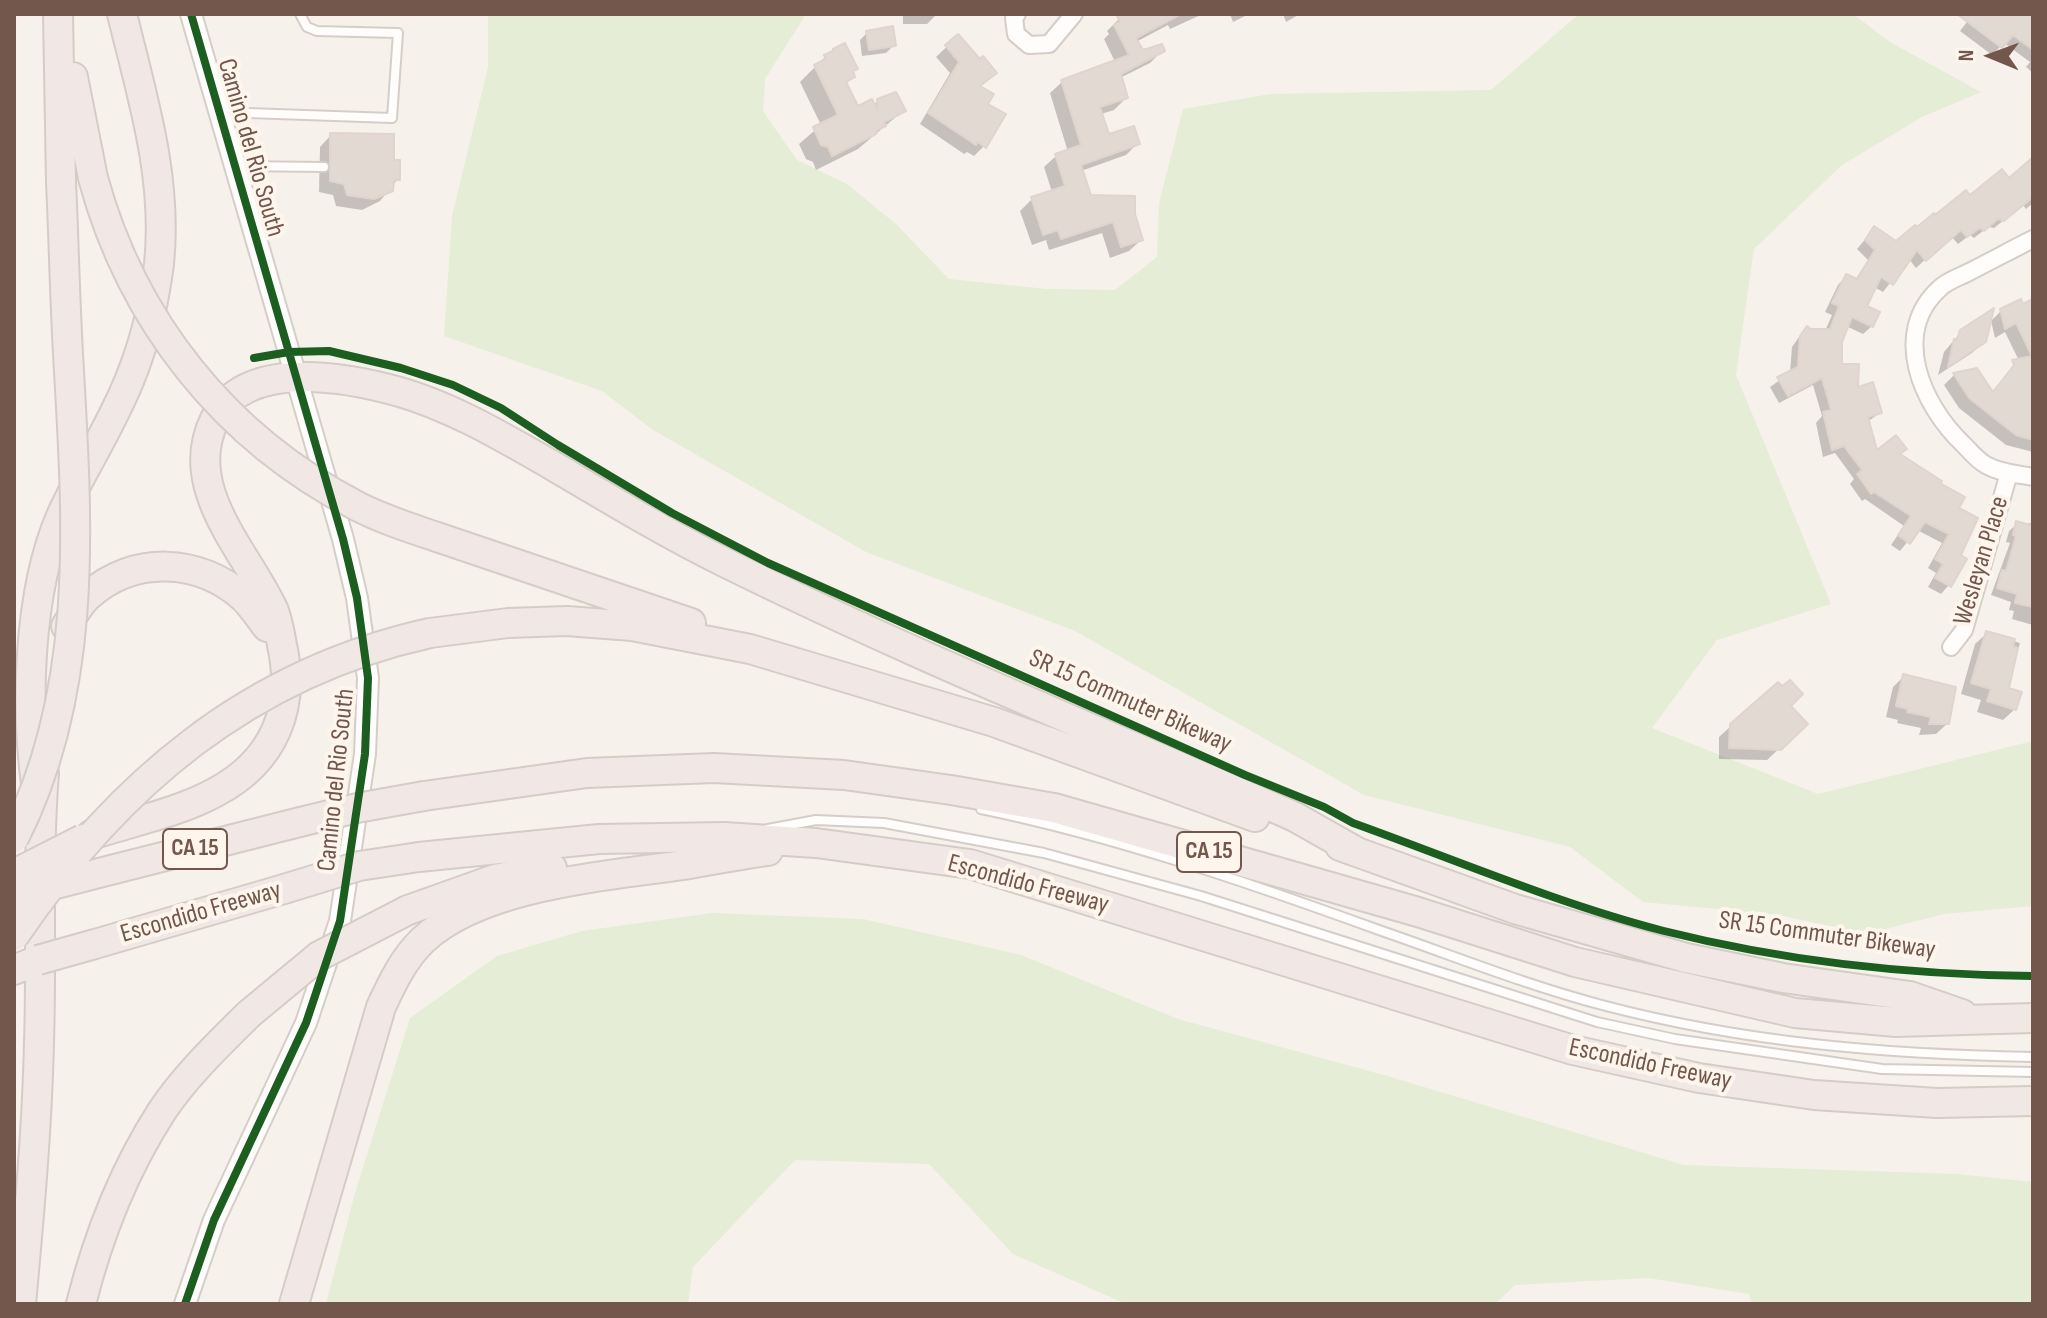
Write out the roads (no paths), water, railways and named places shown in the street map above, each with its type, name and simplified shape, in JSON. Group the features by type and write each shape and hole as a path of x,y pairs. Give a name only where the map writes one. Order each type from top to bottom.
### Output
{"highway":[{"path":"14,838 33,794 56,718 69,657 74,607 76,506 61,182 58,14"},
{"path":"64,14 80,118 93,178 111,238 143,303 168,343 212,398 240,426 318,484 359,507 437,537 679,618 750,649"},
{"path":"41,820 32,755 32,694 36,621 43,579 61,517 130,379 151,310 159,264 156,159 122,14"},
{"path":"14,874 91,835 216,793 259,759 284,712 287,683 284,651 276,615 214,503 208,487 205,459 212,426 231,396 256,383 338,378 402,393 472,419 720,560 825,612 1295,817 1357,852"},
{"path":"21,1304 33,1176 39,1040 41,820 55,658 65,627 86,598 109,580 151,566 174,566 201,572 233,589 248,601 284,651"},
{"path":"14,936 65,868 114,811 201,735 270,692 327,665 385,644 430,633 508,623 567,621 644,628 750,649 994,722 1161,785 1515,909 1686,958 1783,978 1910,996 1982,1020"},
{"name":"CA 15","path":"14,895 357,808 424,796 587,773 714,768 844,775 1054,808 1418,912 1575,962 1795,1013 1896,1022 2033,1018"},
{"name":"Escondido Freeway","path":"22,965 359,866 599,839 724,837 816,843 970,864 1573,1050 1699,1078 1814,1095 1937,1103 2033,1101"},
{"path":"294,1304 381,1007 396,975 422,941 448,921 477,906 544,887 816,843"},
{"path":"81,1304 95,1248 126,1176 163,1110 206,1057 249,1014 319,956 408,910 495,879 586,863 684,865"}],"street":[{"name":"Camino del Rio South","path":"185,1304 214,1220 306,1023 340,921 365,754 368,678 357,598 343,539 191,14"},
{"path":"1017,14 1014,18 1016,34 1029,45 1049,44 1074,14"},
{"path":"2033,239 1941,287 1925,307 1915,328 1913,347 1917,372 1930,401 1950,432 1984,464 2033,477"},
{"name":"Wesleyan Place","path":"1951,647 1964,630 2009,473"}],"lane":[{"path":"218,112 392,118 398,33 317,31 307,27 300,14"},
{"path":"234,166 324,167"},
{"path":"951,790 978,809 1055,824 1212,871 1517,981 1686,1026 1788,1043 1954,1055 2033,1057"},
{"path":"724,837 816,820 884,823 966,836 1044,853 1186,892 1597,1022 1791,1058 1882,1069 2033,1072"}]}
